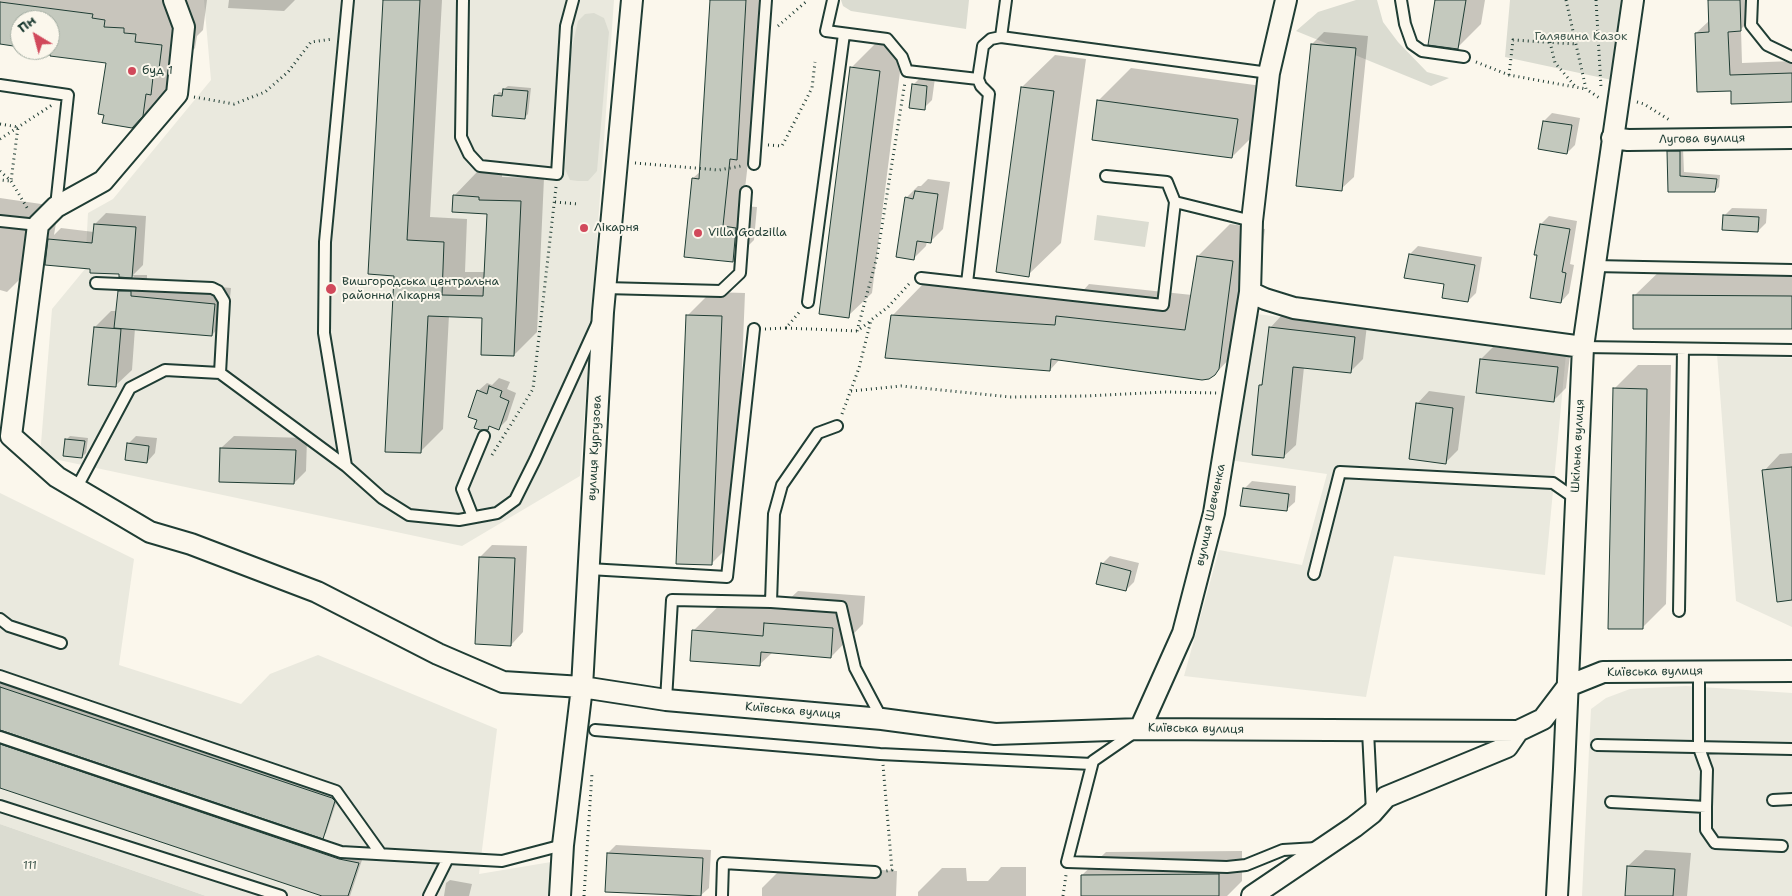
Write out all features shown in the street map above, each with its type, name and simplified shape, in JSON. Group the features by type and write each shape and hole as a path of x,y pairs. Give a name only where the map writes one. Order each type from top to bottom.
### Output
{"street":[{"path":"6,431 38,226 56,208 103,181 177,94 184,27 174,0"},
{"name":"вулиця Кургузова","path":"560,896 563,845 582,687 603,312 632,0"},
{"name":"вулиця Шевченка","path":"1140,729 1183,633 1214,512 1250,292 1252,221 1269,72 1286,0"},
{"name":"Шкільна вулиця","path":"1556,896 1568,686 1583,347 1612,138 1610,99 1633,0"},
{"name":"Лугова вулиця","path":"1612,138 1628,140 1792,138"},
{"path":"1250,292 1294,308 1583,347"},
{"name":"Київська вулиця","path":"6,431 57,477 150,532 191,544 317,592 438,654 503,682 582,687 666,700 882,719 995,734 1140,729 1518,730 1543,718 1568,686 1603,672 1699,672 1790,669"},
{"path":"1252,896 1354,827 1372,813 1386,797 1507,747 1518,730"}],"lane":[{"path":"346,466 324,333 324,242 348,0"},
{"path":"463,0 461,137 469,154 480,166 557,174 566,26 573,0"},
{"path":"754,164 766,0"},
{"path":"833,0 826,31 887,39 902,56 907,71 978,79"},
{"path":"1001,37 1006,0"},
{"path":"1401,0 1405,24 1412,44 1422,52 1464,57"},
{"path":"1752,0 1751,25 1767,45 1792,57"},
{"path":"808,302 844,34"},
{"path":"967,283 990,94 981,86 978,79 983,46 991,39 1001,37 1269,72"},
{"path":"0,85 68,95 56,208"},
{"path":"921,278 1163,305 1176,202 1168,182 1106,176"},
{"path":"605,288 722,291 740,274 746,192"},
{"path":"1176,202 1252,221"},
{"path":"0,221 38,226"},
{"path":"1594,266 1792,270"},
{"path":"96,283 212,288 218,291 224,301 220,373"},
{"path":"76,489 130,388 164,370 220,373 346,466 382,498 409,515 459,520 497,513 515,500 603,312"},
{"path":"588,569 727,577 754,329"},
{"path":"1583,347 1792,350"},
{"path":"1679,611 1683,349"},
{"path":"771,602 774,514 782,485 818,433 837,426"},
{"path":"473,517 462,489 484,436"},
{"path":"1314,574 1340,472 1553,484 1576,499"},
{"path":"666,700 672,600 771,602 841,607 855,668 882,719"},
{"path":"0,619 9,626 61,643"},
{"path":"1699,672 1698,748 1707,770 1706,830 1715,843 1782,846"},
{"path":"0,676 336,791 381,854"},
{"path":"1140,729 1093,762 1067,862 1227,867 1246,865 1282,850 1323,848"},
{"path":"595,730 880,754 1092,764"},
{"path":"1368,731 1372,813"},
{"path":"0,737 341,852 502,861 563,845"},
{"path":"1597,745 1792,749"},
{"path":"1773,800 1792,800"},
{"path":"1611,802 1706,806"},
{"path":"0,806 281,896"},
{"path":"429,896 448,858"},
{"path":"722,896 723,863 873,872"}],"path":[{"path":"762,40 808,0"},
{"path":"1566,0 1586,89"},
{"path":"1596,0 1610,99"},
{"path":"177,94 234,104 265,92 288,72 310,42 344,37"},
{"path":"1509,75 1513,40 1576,44"},
{"path":"1550,42 1555,63 1576,87"},
{"path":"1464,57 1509,75 1586,89 1610,99 1644,104 1699,139"},
{"path":"755,143 782,146 812,88 815,62"},
{"path":"857,331 877,257 907,71"},
{"path":"0,139 68,95"},
{"path":"0,124 18,127"},
{"path":"11,182 18,127"},
{"path":"632,163 719,170 754,164"},
{"path":"0,171 11,182 38,226"},
{"path":"492,456 533,389 557,174"},
{"path":"0,180 11,182"},
{"path":"555,202 578,204"},
{"path":"754,329 786,328 857,331 888,307 908,284 921,278"},
{"path":"786,328 808,302"},
{"path":"837,426 860,368 871,320"},
{"path":"851,391 901,386 1010,397 1165,392 1217,393 1233,397"},
{"path":"873,872 892,870 883,766 880,754"},
{"path":"584,896 592,769"},
{"path":"1063,896 1067,862"}],"shaded area":[{"name":"Вишгородська центральна районна лікарня","path":"204,0 614,0 580,476 462,546 40,456 52,309 85,269 88,213 113,199 211,80"},
{"path":"1257,314 1566,354 1545,575 1394,556 1366,697 1184,676 1219,550 1302,565 1327,474 1229,460"},
{"path":"1717,354 1792,358 1792,627 1736,601"},
{"path":"0,493 134,559 119,665 241,704 270,674 318,655 497,729 479,874 551,862 549,896 206,896 0,824"},
{"path":"1686,686 1792,693 1792,896 1582,896 1591,709 1606,698 1630,689"}],"green space":[{"path":"841,0 969,0 966,29 851,11 843,6"},
{"path":"1356,0 1377,0 1383,22 1398,42 1427,72 1449,78 1431,86 1296,31 1318,12"},
{"name":"Галявина Казок","path":"1510,0 1623,0 1612,80 1505,57"},
{"path":"594,13 604,18 609,32 597,171 588,181 578,181 570,180 565,169 571,52 578,21 585,14"},
{"path":"1097,215 1149,222 1145,247 1094,240"},
{"name":"111","path":"0,824 206,896 0,896"}],"building":[{"path":"383,0 420,0 407,240 444,242 442,295 483,296 487,214 452,212 453,195 479,197 479,200 521,201 514,356 481,355 482,318 428,316 421,453 385,452 394,276 368,274"},
{"path":"710,0 746,0 737,160 730,159 723,226 736,228 733,262 684,257 692,178 699,179"},
{"path":"1435,0 1466,0 1458,49 1428,45"},
{"path":"1708,0 1740,0 1741,31 1728,32 1730,75 1792,73 1792,102 1731,104 1731,91 1697,92 1695,33 1709,32"},
{"name":"буд 1","path":"0,2 93,14 92,18 105,20 104,27 124,28 124,33 136,34 135,42 162,45 158,77 153,77 151,95 146,94 143,116 132,128 102,123 104,115 98,114 106,63 60,57 60,10 10,10 10,46 0,44"},
{"path":"1311,44 1356,48 1342,191 1296,186"},
{"path":"850,67 880,71 849,318 819,314"},
{"path":"912,84 927,86 925,110 909,108"},
{"path":"1021,87 1054,91 1029,277 996,272"},
{"path":"503,89 528,91 525,119 492,116 494,95 502,96"},
{"path":"1097,100 1238,119 1232,158 1092,140"},
{"path":"1543,121 1572,125 1567,154 1538,149"},
{"path":"1667,151 1680,151 1680,176 1717,179 1715,192 1668,192"},
{"path":"915,191 938,194 931,243 917,241 914,260 896,257 905,197 913,199"},
{"path":"1723,215 1759,217 1758,232 1722,230"},
{"path":"94,224 136,227 132,278 119,277 119,274 90,273 90,269 45,265 48,239 92,243"},
{"path":"1540,224 1570,229 1562,272 1566,273 1561,303 1530,298 1537,255 1534,255"},
{"path":"1409,254 1475,265 1468,302 1442,298 1444,284 1404,278"},
{"path":"1197,256 1233,261 1219,369 1209,379 1202,380 1051,359 1050,371 885,358 891,315 1055,325 1056,316 1185,330"},
{"path":"118,291 131,291 131,296 215,304 212,336 114,328"},
{"path":"1633,295 1792,296 1792,329 1633,329"},
{"path":"686,315 722,316 712,565 676,564"},
{"path":"94,327 121,329 116,387 88,385"},
{"path":"1269,327 1355,337 1351,373 1293,367 1284,458 1252,455 1259,385 1262,385"},
{"path":"1480,359 1558,367 1554,402 1476,393"},
{"path":"489,386 502,391 500,397 509,401 499,430 489,426 488,430 474,428 477,420 468,417 477,390 487,394"},
{"path":"1613,388 1647,389 1643,629 1608,629"},
{"path":"1416,403 1453,408 1446,464 1409,459"},
{"path":"65,439 85,441 82,458 63,456"},
{"path":"127,443 149,446 147,463 125,460"},
{"path":"220,448 296,450 294,484 219,482"},
{"path":"1792,467 1792,600 1777,602 1762,470"},
{"path":"1243,488 1289,494 1287,511 1240,506"},
{"path":"479,557 515,558 511,646 475,644"},
{"path":"1101,563 1131,571 1126,591 1096,584"},
{"path":"764,623 833,628 831,658 761,652 760,666 690,661 692,630 763,636"},
{"path":"0,687 332,798 335,801 323,839 0,730"},
{"path":"0,744 339,859 359,863 348,896 322,896 0,788"},
{"path":"607,853 703,858 701,896 605,892"},
{"path":"1627,866 1675,869 1673,896 1625,896"},
{"path":"1219,874 1219,896 1081,896 1081,875"}],"place":[{"name":"буд 1","path":"132,71"},
{"name":"Лікарня","path":"584,228"},
{"name":"Villa Godzilla","path":"698,233"},
{"name":"Вишгородська центральна районна лікарня","path":"331,289"}]}
